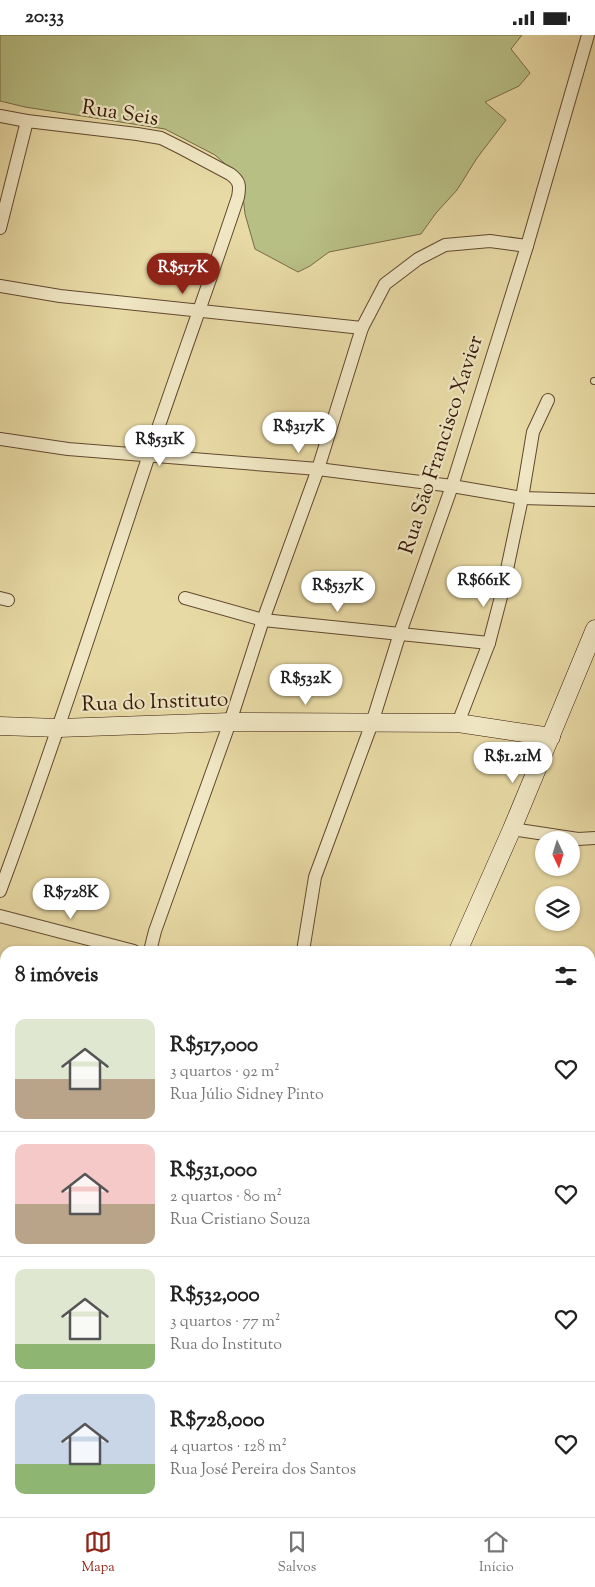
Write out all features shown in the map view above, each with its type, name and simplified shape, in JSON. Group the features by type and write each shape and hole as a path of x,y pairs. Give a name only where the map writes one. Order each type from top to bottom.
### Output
{"main road":[{"path":"460,946 512,829 595,629"},
{"name":"Rua do Instituto","path":"0,726 59,728 230,722 458,723 551,737"}],"street":[{"name":"Rua São Francisco Xavier","path":"305,946 316,877 372,723 400,633 452,485 527,246 588,35"},
{"name":"Rua Seis","path":"0,116 137,134 161,139 237,179 240,186 238,197 201,310"},
{"path":"0,228 27,121"},
{"path":"151,946 230,722 263,620 318,469 362,328 385,284 418,259 446,245 490,241 527,246"},
{"path":"0,286 60,295 362,328"},
{"path":"0,891 59,728 149,456 201,310"},
{"path":"458,723 490,643 522,498 533,432 548,400"},
{"path":"0,439 68,449 318,469 452,485 522,498 595,500"},
{"path":"184,597 263,620 490,643"},
{"path":"512,829 578,839 595,837"},
{"path":"0,916 115,946"}],"green space":[{"path":"0,35 522,35 511,49 530,73 519,86 485,102 506,120 477,158 457,190 436,213 421,234 329,252 298,272 255,249 245,214 241,178 215,155 165,129 25,107 0,101"}]}
